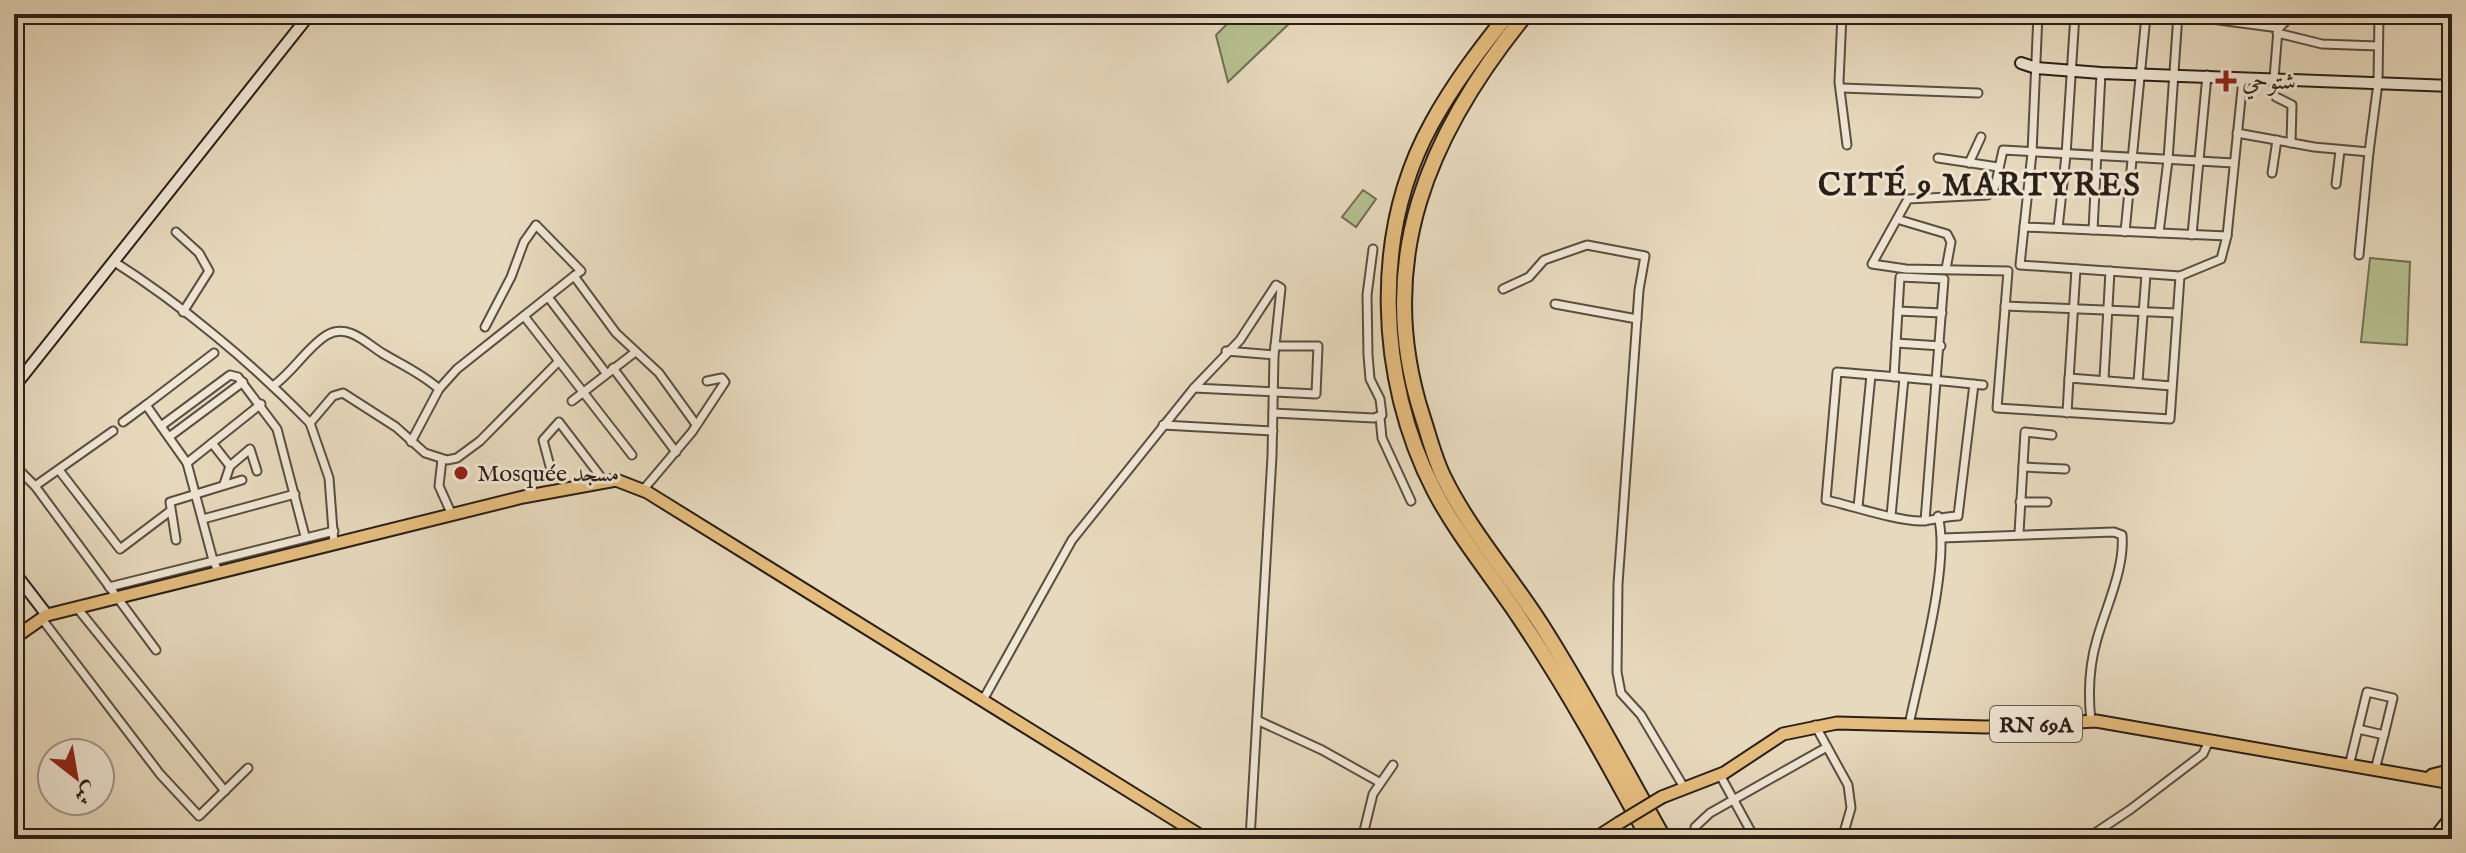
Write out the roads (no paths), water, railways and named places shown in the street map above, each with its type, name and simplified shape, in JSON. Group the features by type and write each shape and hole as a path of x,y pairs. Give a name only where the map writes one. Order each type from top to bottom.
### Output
{"highway":[{"path":"1508,14 1450,92 1431,124 1406,189 1394,243 1390,282 1395,376 1417,452 1443,506 1555,672 1649,839"},
{"path":"1526,14 1455,113 1420,193 1404,277 1405,346 1416,398 1444,477 1588,699 1664,839"}],"main road":[{"path":"14,387 310,14"},
{"path":"2021,63 2036,68 2101,73 2452,86"},
{"path":"14,638 44,617 334,544 604,481 630,483 1206,839"},
{"path":"14,572 44,617"},
{"name":"RN 69A","path":"1594,839 1662,797 1720,775 1783,734 1815,725 1986,727 2091,721 2452,783"},
{"name":"RN 69A","path":"2423,776 2452,770"},
{"path":"2433,839 2452,815"},
{"path":"2443,839 2452,827"}],"street":[{"path":"1842,14 1842,88 1847,145"},
{"path":"2020,265 2032,153 2038,14"},
{"path":"2058,228 2075,14"},
{"path":"2108,14 2240,18 2322,44 2378,46"},
{"path":"2274,78 2278,31 2285,22 2284,14"},
{"path":"2359,255 2378,83 2379,14"},
{"path":"2125,232 2140,73 2142,16"},
{"path":"2159,233 2168,160 2178,16"},
{"path":"2093,230 2094,157 2101,73"},
{"path":"2192,235 2207,75"},
{"path":"2234,163 2003,150 1992,193 1912,197 1906,201 1900,220 1872,264 1906,269 2008,271 2020,265 2180,276 2221,259 2227,236 2243,79"},
{"path":"1842,88 1978,93"},
{"path":"2276,97 2292,105 2291,143"},
{"path":"2237,133 2340,151 2369,152"},
{"path":"1969,163 1981,137"},
{"path":"2272,173 2277,140"},
{"path":"2336,184 2340,151"},
{"path":"1938,158 1998,167"},
{"path":"1900,220 1947,234 1951,242 1946,269"},
{"path":"411,442 439,389 457,369 581,271 536,225 524,242 511,277 485,327"},
{"path":"2024,227 2227,236"},
{"path":"176,232 199,253 209,271 183,312"},
{"path":"1503,289 1529,277 1549,258 1587,245 1645,256 1637,319 1618,584 1617,672 1621,693 1641,715 1685,789"},
{"path":"1373,249 1367,295 1370,379 1382,411 1382,438 1411,501"},
{"path":"113,261 183,312 273,386 310,423 329,478 334,544"},
{"path":"2067,413 2076,269"},
{"path":"2008,271 1997,408 2170,419 2180,276"},
{"path":"2104,379 2110,271"},
{"path":"2138,382 2146,274"},
{"path":"574,276 634,353 659,373 695,423"},
{"path":"1894,377 1900,277 1944,279 1939,381 1925,521"},
{"path":"983,700 1072,540 1194,388 1226,351 1240,340 1276,285 1281,288 1274,355 1259,721 1250,839"},
{"path":"548,297 676,452"},
{"path":"1555,304 1637,319"},
{"path":"2005,306 2176,313"},
{"path":"1898,311 1942,313"},
{"path":"524,316 632,455"},
{"path":"273,386 326,336 338,331 356,335 384,354 401,361 439,389"},
{"path":"1896,343 1941,346"},
{"path":"1194,388 1316,394 1318,346 1275,346"},
{"path":"1226,351 1274,355"},
{"path":"123,422 214,353"},
{"path":"572,401 634,353"},
{"path":"310,423 333,396 343,393 396,427 425,453 442,459 457,458 480,441 558,362"},
{"path":"1974,384 1958,516 1938,516 1925,521 1826,500 1837,372 1974,384 1983,385"},
{"path":"161,426 234,374 261,404 277,429 305,536"},
{"path":"1858,507 1871,375"},
{"path":"643,490 676,452 725,382 722,378 707,381"},
{"path":"1891,516 1904,378"},
{"path":"2069,378 2172,386"},
{"path":"2068,394 2069,378"},
{"path":"169,437 243,382"},
{"path":"187,463 261,404"},
{"path":"146,405 187,463 219,573"},
{"path":"1273,413 1380,417"},
{"path":"551,470 543,440 559,422 604,481"},
{"path":"1163,425 1273,431"},
{"path":"35,486 113,431"},
{"path":"2019,533 2025,432 2052,435"},
{"path":"212,443 230,466"},
{"path":"224,484 230,466 251,449 257,471"},
{"path":"442,459 439,486 452,515"},
{"path":"14,465 35,486 156,650"},
{"path":"2023,467 2065,469"},
{"path":"59,470 120,549 169,512"},
{"path":"176,540 169,512 170,502 197,491 242,480"},
{"path":"203,519 295,494"},
{"path":"2020,502 2047,502"},
{"path":"1909,725 1930,626 1942,538 1938,516"},
{"path":"109,587 334,531"},
{"path":"1942,538 2019,533 2114,532 2122,535 2120,559 2096,642 2089,694 2091,721"},
{"path":"78,609 225,791"},
{"path":"44,617 160,774 199,816 248,768"},
{"path":"2349,766 2367,692 2393,698 2375,770"},
{"path":"1259,721 1322,750 1379,782"},
{"path":"1815,725 1848,785 1851,808 1842,839"},
{"path":"2358,729 2384,735"},
{"path":"2086,839 2203,754 2209,741"},
{"path":"1694,839 1695,827 1734,800 1827,747"},
{"path":"1362,839 1379,782 1393,765"},
{"path":"1720,775 1755,839"}],"place":[{"name":"شتوحي","path":"2226,81"},
{"name":"Mosquée مسجد","path":"461,473"}],"district":[{"name":"CITÉ 9 MARTYRES","path":"1980,184"}]}
